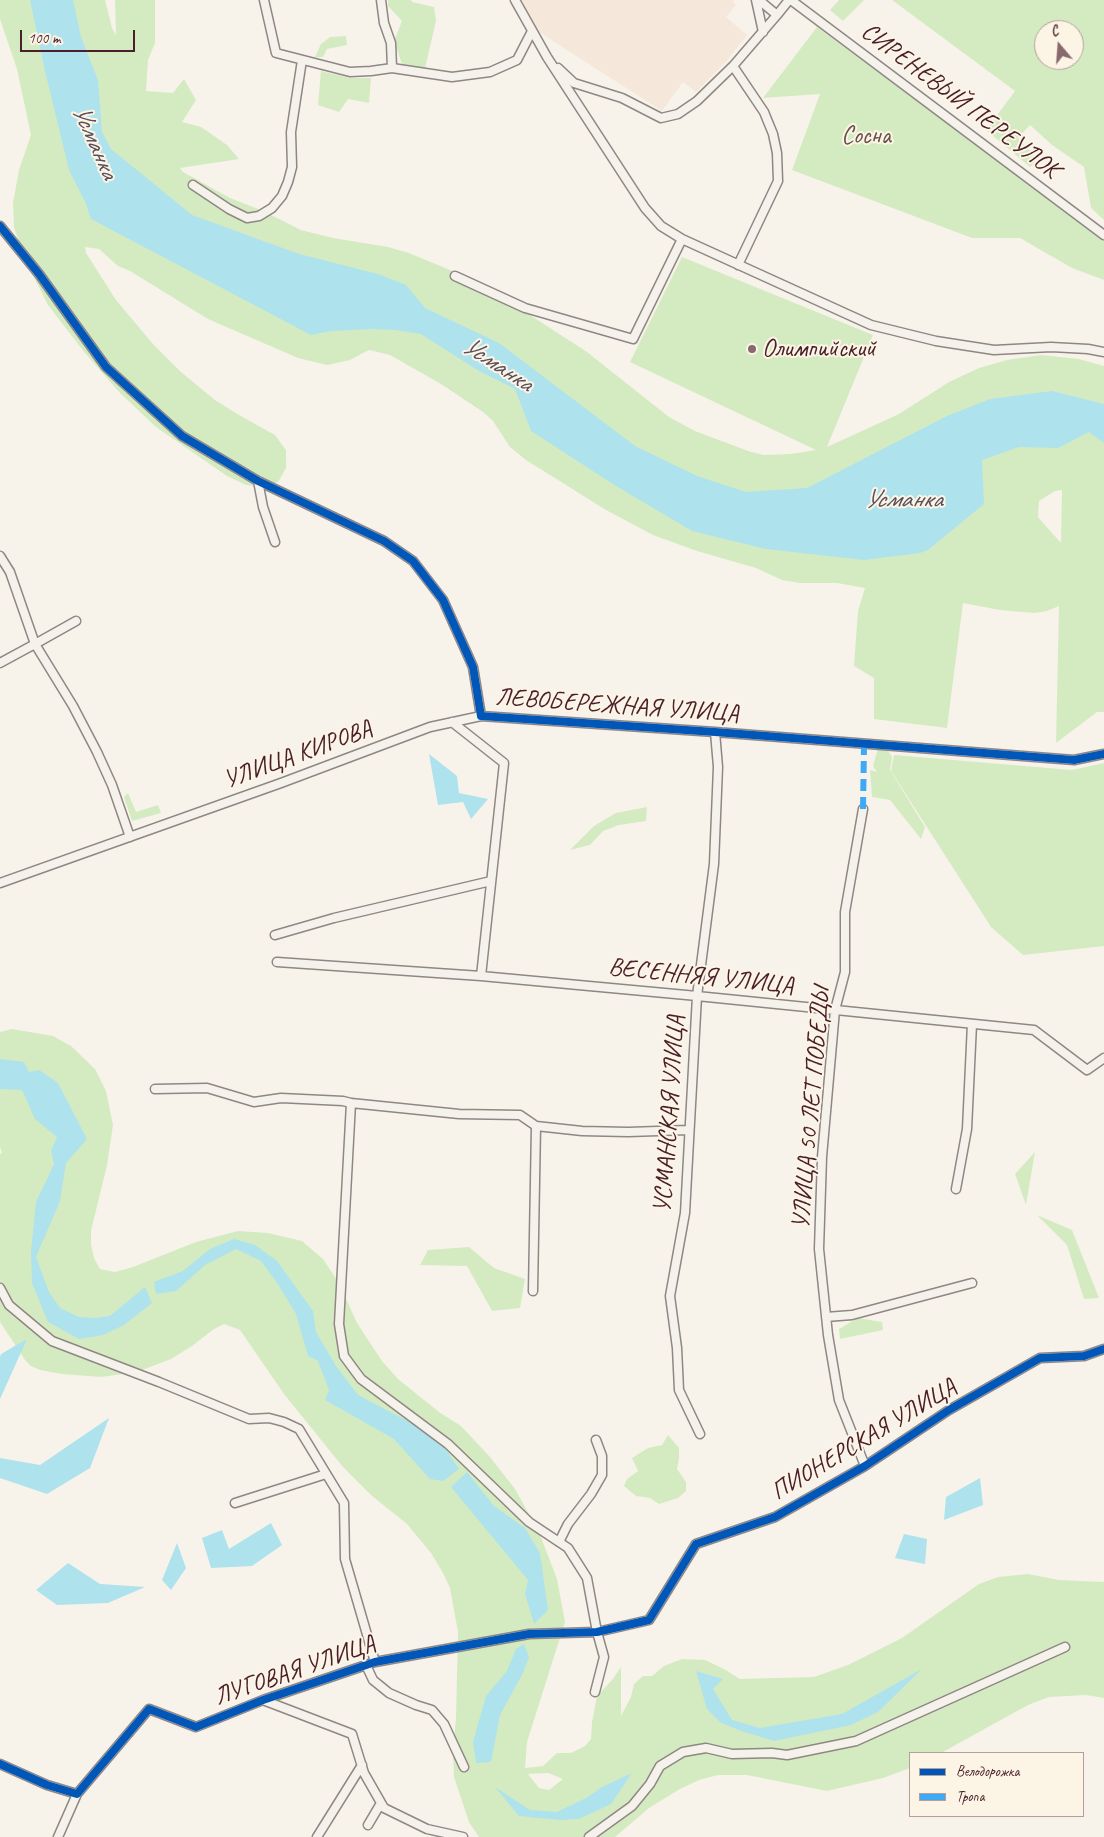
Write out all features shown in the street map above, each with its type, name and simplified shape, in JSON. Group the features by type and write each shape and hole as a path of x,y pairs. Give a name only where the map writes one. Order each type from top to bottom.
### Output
{"street":[{"path":"264,0 276,53 350,72 392,68 452,77 490,72 517,60 532,31"},
{"path":"380,0 384,24 391,43 392,68"},
{"path":"515,0 547,57 645,208 661,226 682,239 871,325 936,341 994,350 1051,347 1104,352"},
{"path":"757,0 777,16"},
{"path":"757,0 762,32"},
{"path":"547,57 574,83 622,98 661,118 678,114 698,101 733,66 790,0"},
{"name":"СИРЕНЕВЫЙ ПЕРЕУЛОК","path":"790,0 1104,235"},
{"path":"193,185 228,209 247,218 259,216 272,208 282,196 292,167 291,132 302,60"},
{"path":"733,66 764,112 773,134 777,153 778,181 738,265"},
{"path":"724,74 740,77"},
{"name":"ЛЕВОБЕРЕЖНАЯ УЛИЦА","path":"0,226 39,274 106,367 182,436 258,481 384,541 413,561 443,600 472,667 481,716 1074,760 1104,754"},
{"path":"455,276 525,308 633,339 682,239"},
{"path":"258,481 263,507 276,542"},
{"path":"0,556 10,572 35,644 73,706 97,752 112,785 130,836"},
{"path":"0,664 76,621"},
{"name":"УЛИЦА КИРОВА","path":"0,884 281,783 430,727 481,716"},
{"path":"452,722 504,763 481,976"},
{"name":"УСМАНСКАЯ УЛИЦА","path":"700,1434 679,1390 677,1348 670,1296 685,1213 688,1130 697,996 714,864 718,767 715,732"},
{"name":"УЛИЦА 50 ЛЕТ ПОБЕДЫ","path":"863,809 845,912 845,972 835,1010 822,1157 819,1249 826,1317 839,1400 865,1466"},
{"path":"275,935 334,918 491,881"},
{"name":"ВЕСЕННЯЯ УЛИЦА","path":"277,962 481,976 1034,1030 1087,1070 1104,1058"},
{"path":"956,1189 966,1129 972,1024"},
{"path":"155,1089 207,1088 254,1102 281,1098 343,1101 459,1114 520,1115 536,1126 582,1131 688,1130"},
{"path":"351,1103 339,1324 344,1356 361,1379 448,1444 529,1522 568,1548 587,1578 597,1632 604,1657 595,1692"},
{"path":"533,1291 536,1126"},
{"path":"826,1317 852,1315 972,1284"},
{"name":"ЛУГОВАЯ УЛИЦА","path":"0,1288 8,1305 52,1341 160,1382 249,1419 269,1418 299,1429 344,1503 344,1560 375,1662"},
{"name":"ПИОНЕРСКАЯ УЛИЦА","path":"649,1620 696,1544 775,1517 865,1466 949,1410 1040,1358 1084,1356 1104,1349"},
{"path":"559,1542 568,1524 591,1494 602,1475 602,1456 596,1440"},
{"path":"235,1503 326,1474"},
{"name":"ЛУГОВАЯ УЛИЦА","path":"58,1837 77,1794 149,1709 196,1727 263,1700 375,1662 528,1634 597,1632 649,1620"},
{"path":"589,1837 632,1806 650,1784 660,1766 683,1752 706,1748 732,1754 772,1753 787,1755 856,1741 1065,1647"},
{"path":"366,1665 373,1680 389,1693 416,1706 432,1710 444,1724 464,1767"},
{"path":"263,1700 352,1734 364,1773 384,1808 427,1830 463,1837"},
{"path":"0,1764 47,1785 77,1794"},
{"path":"316,1837 362,1765"},
{"path":"368,1825 381,1803"}],"shaded area":[{"path":"522,0 734,0 733,2 736,5 726,17 747,35 726,62 696,92 683,82 662,111 539,32"}],"green space":[{"path":"0,0 105,0 112,28 116,35 115,0 155,0 155,43 148,60 146,91 173,93 184,79 196,100 182,122 201,127 227,145 239,159 180,168 183,172 230,198 261,210 301,230 333,238 388,247 409,253 450,270 530,315 587,352 669,417 695,431 751,452 764,455 791,454 816,450 630,362 682,257 873,335 827,447 899,414 949,382 979,368 1007,360 1041,355 1079,359 1104,366 1104,712 1097,712 1056,743 1059,606 1047,611 1034,613 1000,610 963,603 947,728 874,719 874,678 854,666 858,611 865,588 837,583 800,583 782,580 756,568 697,551 653,535 606,510 526,460 510,447 493,421 483,412 441,384 390,355 369,350 350,360 327,365 298,358 208,319 130,271 118,266 99,249 85,247 86,253 116,300 153,344 181,372 215,400 275,435 286,450 286,468 278,482 261,487 246,485 227,476 156,427 120,393 85,353 48,305 25,260 14,227 13,203 19,170 31,135 17,69 0,19","holes":["1062,490 1061,542 1038,517 1039,501 1055,491"]},
{"path":"388,0 411,0 412,2 434,7 436,21 425,68 402,64 394,41 402,21 388,6"},
{"path":"839,0 864,0 843,21 830,10"},
{"path":"892,0 1104,0 1104,220 1091,208 1084,167 1052,145 1030,125 1018,138 1038,159 1030,167 986,130 1015,91"},
{"name":"Сосна","path":"817,27 1104,240 1104,280 1072,268 1020,238 972,238 792,170 820,94 763,98"},
{"path":"346,36 347,45 327,49 323,57 315,57 321,44 330,37"},
{"path":"321,71 350,78 371,78 369,103 348,99 339,112 318,105"},
{"path":"878,748 887,749 892,757 890,770 925,827 921,839 890,800 872,797 870,770 877,772 873,766"},
{"path":"894,755 1072,770 1104,763 1104,946 1023,955 991,927 891,771"},
{"path":"128,793 136,812 158,805 161,813 132,821 124,797"},
{"path":"647,807 646,821 619,825 603,831 590,845 570,850 594,826 616,813"},
{"path":"12,1029 53,1036 71,1046 95,1069 106,1091 113,1125 107,1165 91,1231 94,1258 100,1269 115,1272 133,1267 196,1242 238,1231 268,1233 302,1241 323,1259 339,1283 357,1323 382,1361 398,1379 439,1412 461,1426 490,1457 515,1489 539,1532 557,1579 565,1622 527,1742 525,1768 543,1766 557,1753 571,1753 585,1746 591,1739 597,1696 621,1667 621,1716 631,1697 634,1684 643,1676 652,1676 664,1666 682,1659 705,1660 740,1679 814,1677 848,1665 902,1638 979,1584 998,1577 1028,1574 1059,1580 1104,1582 1104,1698 1086,1695 1049,1697 1028,1705 943,1752 909,1752 909,1768 883,1778 827,1791 747,1775 718,1775 699,1780 680,1789 649,1808 615,1837 479,1837 469,1822 454,1777 453,1755 458,1632 450,1588 431,1553 407,1524 372,1496 343,1467 284,1394 240,1330 224,1324 171,1359 137,1372 101,1377 62,1374 40,1370 31,1366 0,1322 0,1154 2,1153 0,1147 0,1032","holes":["548,1773 563,1779 549,1790 539,1788 528,1774"]},
{"path":"1035,1152 1026,1205 1015,1174"},
{"path":"1037,1215 1072,1230 1099,1298 1084,1299 1067,1245"},
{"path":"469,1247 494,1268 525,1279 520,1308 492,1311 467,1266 420,1265 428,1250"},
{"path":"858,1318 882,1322 883,1330 840,1339 839,1329"},
{"path":"668,1435 679,1448 677,1469 686,1482 686,1491 678,1498 659,1504 650,1498 636,1496 624,1486 627,1479 638,1471 632,1458 648,1448 662,1445"}],"water":[{"name":"Усманка","path":"30,0 73,0 81,37 98,80 102,132 111,149 192,215 299,254 378,274 406,285 425,308 499,343 635,446 697,476 746,492 807,488 947,416 990,399 1052,391 1104,404 1104,443 1089,432 1058,448 1019,447 982,460 984,504 928,550 920,553 864,560 766,549 692,531 616,486 531,431 515,389 479,371 421,334 373,329 331,331 311,335 91,219 86,204 69,170"},
{"path":"429,754 457,776 459,793 488,799 471,819 463,802 438,805"},
{"path":"0,1059 24,1062 29,1072 39,1070 58,1083 87,1139 66,1163 60,1201 36,1257 49,1292 60,1308 79,1317 95,1318 110,1316 145,1287 152,1303 124,1325 103,1335 79,1339 48,1322 32,1283 31,1251 36,1202 54,1164 51,1151 57,1137 35,1119 22,1090 0,1089"},
{"path":"234,1239 255,1245 277,1261 313,1311 316,1332 336,1366 358,1395 417,1426 444,1447 459,1469 443,1481 430,1479 394,1439 325,1400 329,1390 318,1361 308,1356 296,1314 278,1284 261,1261 236,1249 205,1265 176,1291 156,1294 154,1282 183,1271 210,1249"},
{"path":"27,1339 0,1399 1,1354"},
{"path":"109,1418 90,1468 47,1494 0,1478 0,1458 40,1465"},
{"path":"467,1472 494,1506 525,1528 540,1553 548,1610 534,1624 525,1594 528,1580 451,1487"},
{"path":"980,1478 983,1505 944,1520 946,1497"},
{"path":"271,1523 282,1545 252,1566 211,1568 202,1538 222,1530 229,1549"},
{"path":"904,1534 927,1539 925,1564 895,1558"},
{"path":"177,1543 186,1568 171,1590 162,1580"},
{"path":"68,1563 100,1584 145,1587 108,1603 57,1605 36,1590"},
{"path":"524,1644 529,1657 523,1673 500,1715 491,1762 476,1763 473,1742 486,1696 507,1671 516,1649"},
{"path":"922,1669 878,1712 851,1725 774,1741 741,1731 720,1722 707,1709 696,1671 723,1679 713,1689 732,1720 760,1728 842,1714"},
{"path":"632,1773 611,1804 579,1819 560,1820 519,1816 495,1787 530,1810 557,1812"}],"marked path":[{"path":"863,809 864,745"}],"cycle path":[{"path":"0,226 39,274 106,367 182,436 258,481 384,541 413,561 443,600 473,667 481,716 1074,760 1104,754"},
{"path":"0,1764 47,1785 77,1794 149,1709 196,1727 263,1700 375,1662 529,1634 597,1632 649,1620 696,1544 775,1517 865,1466 949,1410 1040,1358 1084,1356 1104,1349"}],"place":[{"name":"Олимпийский","path":"752,349"}]}
